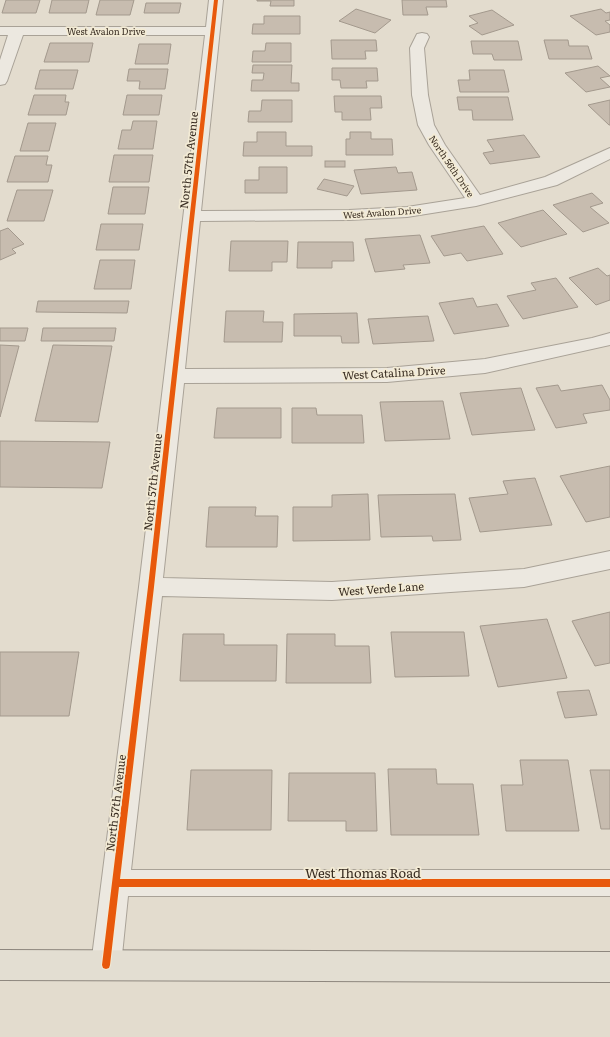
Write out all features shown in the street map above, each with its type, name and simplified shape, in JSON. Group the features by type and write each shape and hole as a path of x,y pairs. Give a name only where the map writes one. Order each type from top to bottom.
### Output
{"main road":[{"path":"0,965 610,967"}],"street":[{"name":"North 57th Avenue","path":"106,965 151,587 216,0"},
{"name":"West Avalon Drive","path":"0,31 212,32"},
{"path":"0,81 17,32"},
{"name":"North 56th Drive","path":"422,37 417,48 420,95 426,125 437,145 476,200"},
{"name":"West Avalon Drive","path":"192,216 349,215 407,212 476,200 551,181 610,153"},
{"name":"West Catalina Drive","path":"174,376 394,374 485,366 593,344 610,338"},
{"name":"West Verde Lane","path":"151,587 332,591 524,578 610,560"},
{"name":"West Thomas Road","path":"116,882 610,883"}],"building":[{"path":"6,0 40,0 36,13 2,13"},
{"path":"52,0 89,0 86,13 49,13"},
{"path":"100,0 134,0 130,15 96,15"},
{"path":"257,0 294,0 294,6 270,6 271,1"},
{"path":"402,0 446,0 447,7 426,7 428,15 403,15"},
{"path":"146,3 181,3 179,13 144,13"},
{"path":"356,9 391,20 375,33 339,21"},
{"path":"601,9 606,13 610,12 610,20 605,21 610,25 610,32 596,35 570,16"},
{"path":"492,10 514,25 482,35 469,26 478,23 469,16"},
{"path":"264,16 300,16 300,34 252,34 253,24 264,24"},
{"path":"331,40 376,40 377,51 365,51 366,59 332,59"},
{"path":"544,40 568,40 569,46 588,46 592,59 549,59"},
{"path":"471,41 518,41 522,60 494,60 492,54 473,54"},
{"path":"50,43 93,43 89,62 44,62"},
{"path":"266,43 291,43 291,62 252,62 253,51 265,51"},
{"path":"139,44 171,44 168,64 135,64"},
{"path":"253,65 292,65 291,83 299,83 299,91 251,91 252,80 263,80 264,73 252,73"},
{"path":"598,66 610,76 600,78 610,87 586,92 565,73"},
{"path":"332,68 377,68 378,81 366,81 367,88 341,88 340,80 332,80"},
{"path":"129,69 168,69 165,89 139,89 140,81 127,81"},
{"path":"40,70 78,70 73,89 35,89"},
{"path":"469,70 504,70 509,92 460,92 458,80 470,80"},
{"path":"34,95 66,95 65,102 69,102 66,115 28,115"},
{"path":"127,95 162,95 159,115 123,115"},
{"path":"334,96 381,96 382,108 370,108 371,120 342,120 342,112 335,112"},
{"path":"457,97 508,97 513,120 473,120 472,110 459,110"},
{"path":"262,100 292,100 292,122 248,122 249,111 261,111"},
{"path":"610,100 610,125 609,125 588,105"},
{"path":"133,121 157,121 153,149 118,149 122,130 131,130"},
{"path":"28,123 56,123 49,151 20,151"},
{"path":"257,132 286,132 286,146 312,146 312,156 243,156 244,142 257,142"},
{"path":"350,132 371,132 371,139 392,139 393,155 346,155 346,139 350,139"},
{"path":"524,135 540,157 490,164 483,153 494,151 487,140"},
{"path":"114,155 153,155 149,182 109,182"},
{"path":"15,156 48,156 46,165 52,165 48,182 7,182"},
{"path":"325,161 345,161 345,167 325,167"},
{"path":"259,167 287,167 287,193 245,193 245,180 259,180"},
{"path":"396,167 398,173 412,172 417,190 361,194 354,170"},
{"path":"324,179 354,186 347,196 317,189"},
{"path":"113,187 149,187 145,214 108,214"},
{"path":"17,190 53,190 44,221 7,221"},
{"path":"592,193 603,203 590,207 609,223 583,232 553,205"},
{"path":"543,210 567,234 521,247 498,223"},
{"path":"101,224 143,224 139,250 96,250"},
{"path":"484,226 503,254 467,261 461,253 444,256 431,236"},
{"path":"8,228 24,244 12,249 16,253 0,260 0,231"},
{"path":"420,235 430,263 403,265 405,269 375,272 365,239"},
{"path":"231,241 288,241 287,262 272,262 272,271 229,271"},
{"path":"298,242 353,242 354,261 332,261 332,268 297,268"},
{"path":"100,260 135,260 131,289 94,289"},
{"path":"598,268 607,276 610,275 610,300 596,305 569,278"},
{"path":"556,278 578,307 523,319 507,296 536,290 531,283"},
{"path":"473,298 477,307 497,304 509,326 454,334 439,303"},
{"path":"38,301 129,301 127,313 36,312"},
{"path":"226,311 264,311 263,322 283,322 282,342 224,342"},
{"path":"357,313 359,343 342,343 341,336 294,336 294,314"},
{"path":"428,316 434,341 373,344 368,319"},
{"path":"0,328 28,328 25,341 0,341"},
{"path":"43,328 116,328 114,341 41,341"},
{"path":"0,345 19,346 0,417"},
{"path":"53,345 112,346 98,422 35,421"},
{"path":"558,385 561,391 602,385 610,400 610,410 583,414 587,423 556,428 536,388"},
{"path":"521,388 535,430 472,435 460,393"},
{"path":"443,401 450,439 385,441 380,402"},
{"path":"217,408 281,408 281,438 214,438"},
{"path":"292,408 316,408 317,415 362,415 364,443 292,443"},
{"path":"0,441 110,442 102,488 0,487"},
{"path":"610,466 610,517 586,522 560,476"},
{"path":"535,478 552,525 480,532 469,498 508,494 503,481"},
{"path":"368,494 370,540 293,541 293,507 332,507 332,495"},
{"path":"455,494 461,540 433,541 432,536 381,537 378,495"},
{"path":"209,507 256,507 255,516 278,516 277,547 206,547"},
{"path":"610,612 610,663 595,666 572,621"},
{"path":"547,619 567,678 498,687 480,626"},
{"path":"391,632 464,632 469,676 395,677"},
{"path":"183,634 224,634 224,645 277,645 276,681 180,681"},
{"path":"287,634 335,634 335,646 369,646 371,683 286,683"},
{"path":"0,652 79,652 69,716 0,716"},
{"path":"589,690 597,715 565,718 557,692"},
{"path":"520,760 568,760 579,831 506,831 501,785 523,785"},
{"path":"388,769 436,769 437,784 473,784 479,835 391,835"},
{"path":"191,770 272,770 271,830 187,830"},
{"path":"590,770 610,770 610,829 601,829"},
{"path":"289,773 375,773 377,831 346,831 346,821 288,821"}],"cycle path":[{"path":"106,965 151,587 216,0"},
{"path":"116,883 610,883"}]}
